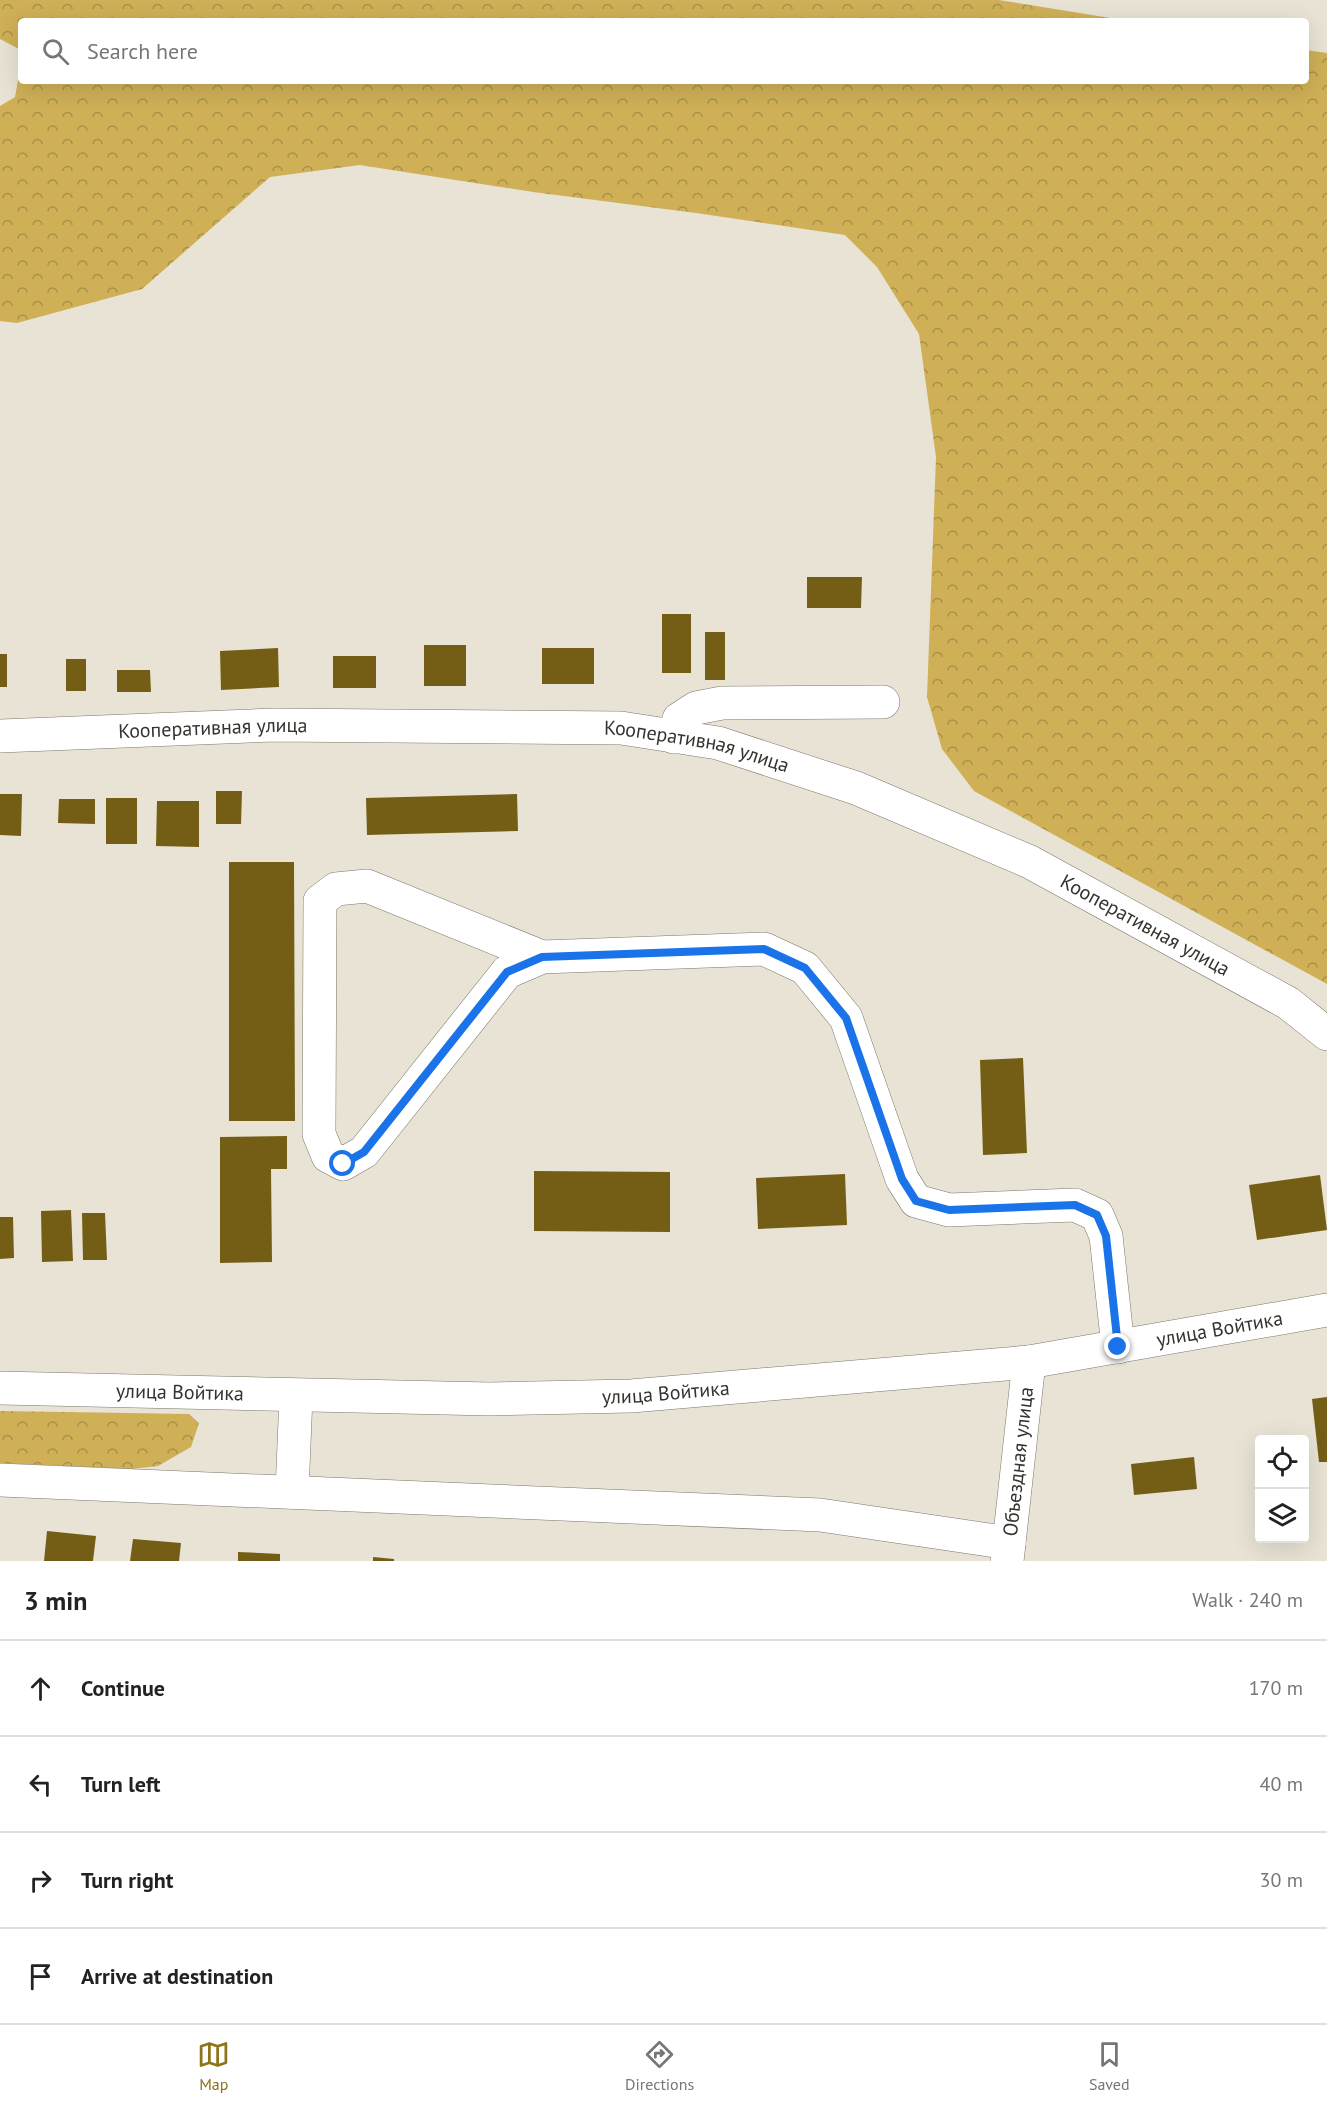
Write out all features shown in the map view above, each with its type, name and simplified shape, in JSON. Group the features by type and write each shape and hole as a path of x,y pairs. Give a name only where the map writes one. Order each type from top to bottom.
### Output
{"main road":[{"path":"674,737 679,719 696,708 723,703 883,702"},
{"name":"Кооперативная улица","path":"0,736 274,725 621,728 718,743 856,788 1030,862 1288,1003 1327,1034"},
{"path":"542,957 368,886 336,889 320,901 320,1134 327,1156 343,1164 364,1152 507,972 542,957 764,949 805,968 846,1018 902,1179 916,1201 949,1210 1075,1205 1097,1215 1106,1236 1118,1347"},
{"name":"улица Войтика","path":"0,1388 490,1400 631,1396 1029,1362 1327,1311"},
{"name":"Объездная улица","path":"1008,1552 1029,1362"},
{"path":"292,1492 296,1396"},
{"path":"0,1479 820,1515 1008,1552"}],"green space":[{"path":"0,0 999,0 1110,18 18,18 18,48 0,39"},
{"path":"1309,50 1327,53 1327,984 974,791 942,749 927,697 936,457 919,334 877,267 845,235 533,192 360,165 270,177 142,289 17,323 0,321 0,106 15,97 18,80 18,84 1309,84"},
{"path":"0,1411 189,1414 199,1423 191,1447 158,1466 131,1469 0,1463"}],"building":[{"path":"807,577 862,577 861,608 807,608"},
{"path":"662,614 691,614 691,673 662,673"},
{"path":"705,632 725,632 725,680 705,680"},
{"path":"424,645 466,645 466,686 424,686"},
{"path":"278,648 279,687 221,690 220,651"},
{"path":"542,648 594,648 594,684 542,684"},
{"path":"0,654 7,654 7,687 0,687"},
{"path":"333,656 376,656 376,688 333,688"},
{"path":"66,659 86,659 86,691 66,691"},
{"path":"117,670 150,670 151,692 117,692"},
{"path":"216,791 242,791 241,824 216,824"},
{"path":"0,794 22,794 21,836 0,835"},
{"path":"517,794 518,831 367,835 366,798"},
{"path":"106,798 137,798 137,844 106,844"},
{"path":"59,799 95,799 95,824 58,823"},
{"path":"157,801 199,801 199,847 156,846"},
{"path":"229,862 294,862 295,1121 229,1121"},
{"path":"1023,1058 1027,1153 983,1155 980,1060"},
{"path":"287,1136 287,1169 271,1169 272,1262 220,1263 220,1137"},
{"path":"534,1171 670,1172 670,1232 534,1231"},
{"path":"845,1174 847,1225 758,1229 756,1178"},
{"path":"1320,1175 1327,1230 1257,1240 1249,1185"},
{"path":"71,1210 73,1261 42,1262 41,1211"},
{"path":"82,1213 105,1213 107,1260 83,1260"},
{"path":"0,1217 13,1217 14,1258 0,1259"},
{"path":"1327,1397 1327,1462 1319,1462 1312,1399"},
{"path":"1194,1457 1197,1489 1134,1495 1131,1464"},
{"path":"47,1531 96,1536 93,1561 44,1561"},
{"path":"133,1539 181,1543 179,1561 130,1561"},
{"path":"238,1552 280,1554 280,1561 238,1561"},
{"path":"373,1557 394,1559 394,1561 373,1561"}],"route":[{"path":"343,1164 364,1152 507,972 542,957 764,949 805,968 846,1018 902,1179 916,1201 949,1210 1075,1205 1097,1215 1106,1236 1118,1347"}]}
